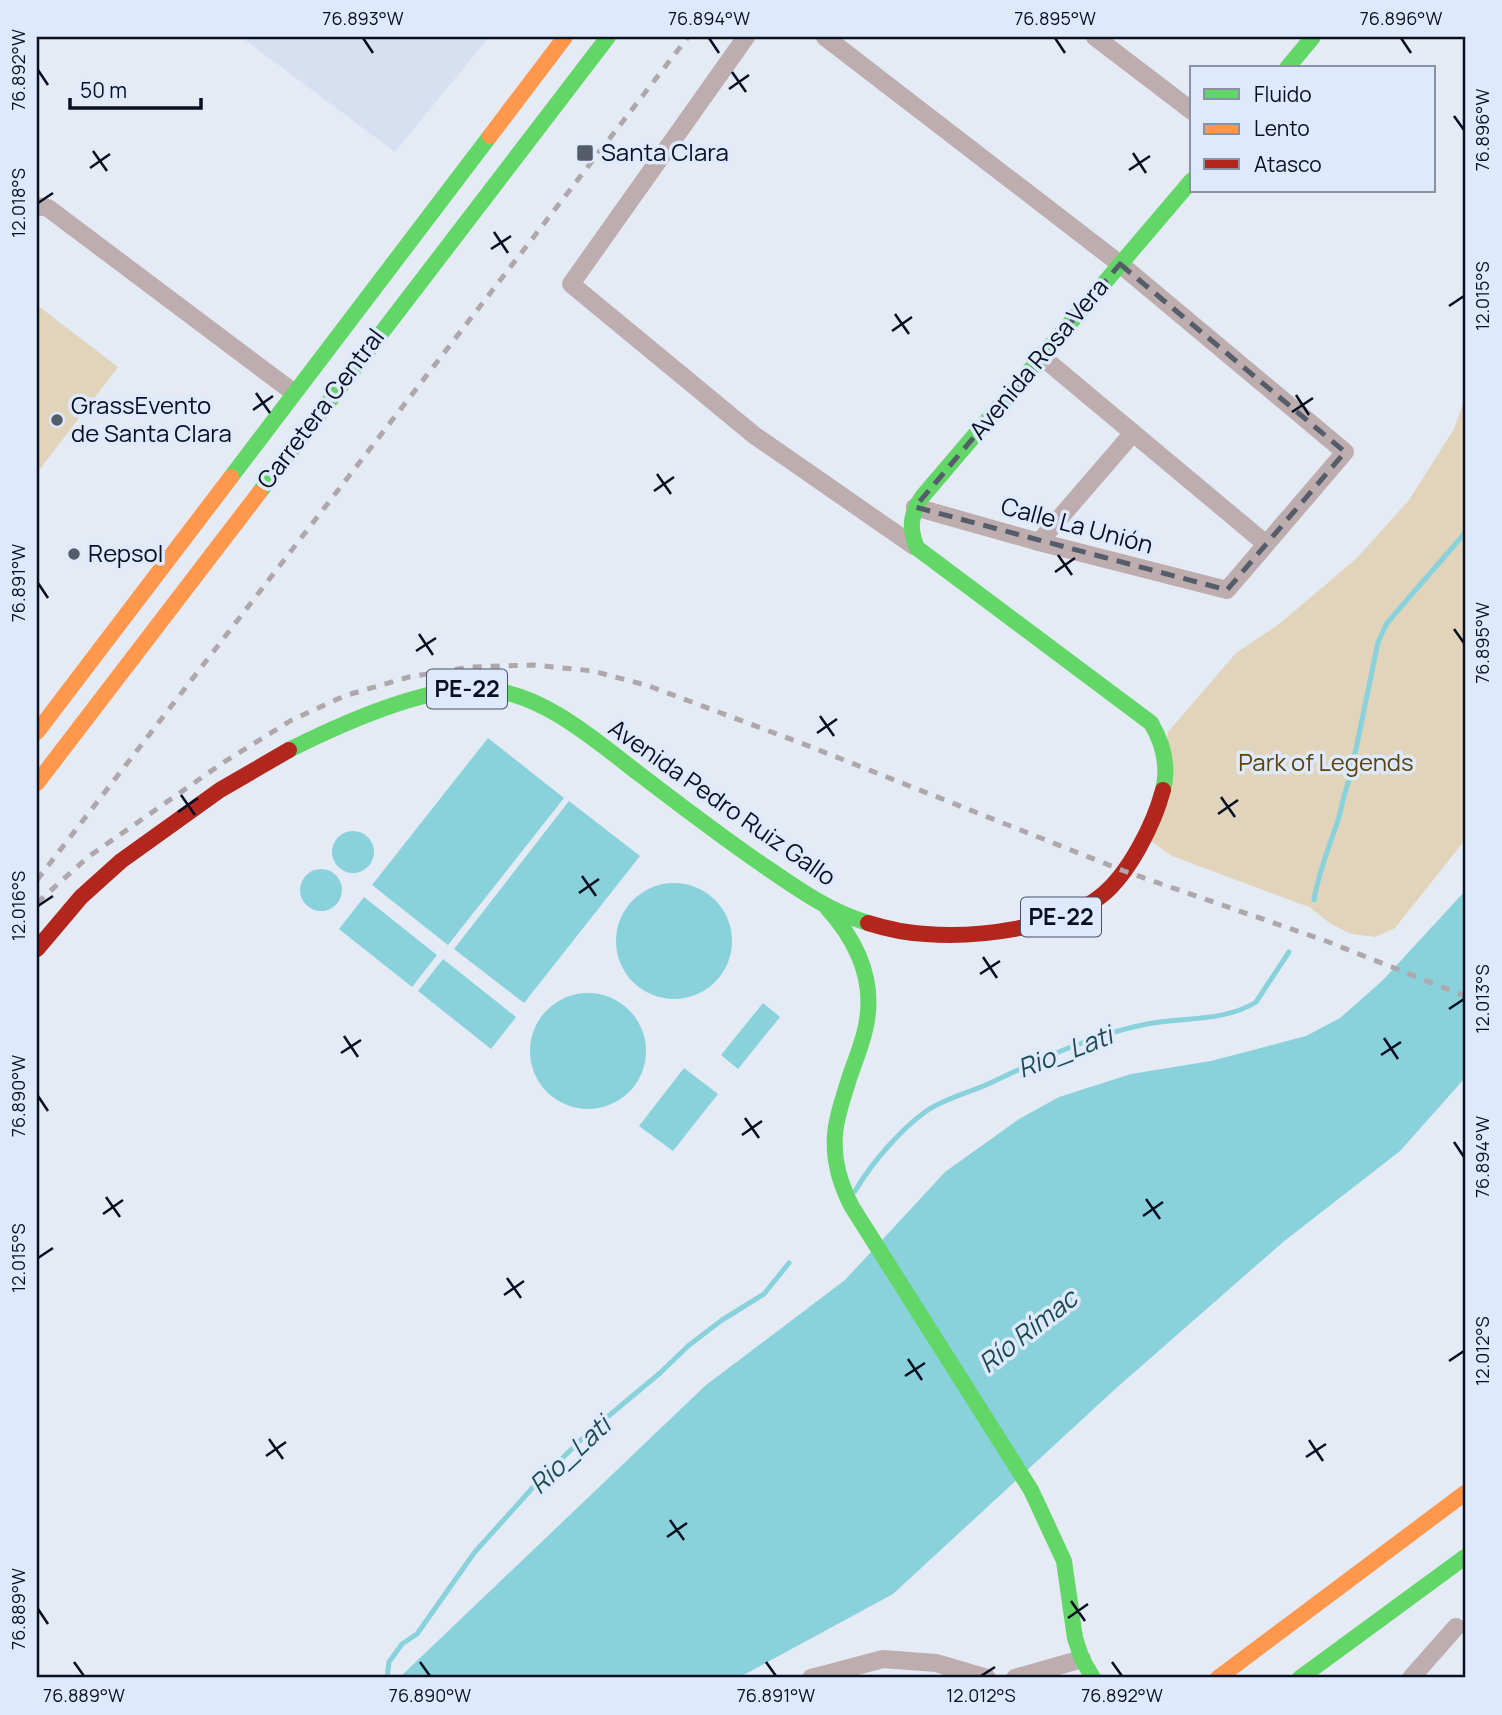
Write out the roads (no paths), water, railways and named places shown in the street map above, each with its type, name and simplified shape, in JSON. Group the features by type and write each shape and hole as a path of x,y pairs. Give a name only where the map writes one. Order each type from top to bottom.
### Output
{"main road":[{"name":"Carretera Central","path":"37,732 565,37"},
{"name":"Carretera Central","path":"37,783 608,37"},
{"path":"1289,66 1313,37"},
{"name":"Avenida Rosa Vera","path":"915,507 1190,182"},
{"path":"915,507 910,530 917,548"},
{"name":"Avenida Pedro Ruiz Gallo","path":"37,949 94,884 118,863 207,798 269,760 361,717 419,698 468,689 505,692 548,709 731,845 826,907 865,922 929,935 976,935 1070,914 1098,899 1125,871 1158,808 1165,787 1167,764 1166,753 1158,733 1151,723 917,548"},
{"path":"826,907 855,946 864,969 868,991 867,1021 837,1117 834,1151 840,1182 860,1219 1031,1490 1064,1561 1075,1637 1082,1659 1094,1678"},
{"path":"1218,1678 1465,1493"},
{"path":"1300,1678 1465,1558"}],"street":[{"path":"746,37 571,284 754,435 917,548"},
{"path":"825,37 1120,264 1345,452 1266,544 1041,356"},
{"path":"1095,37 1190,109"},
{"path":"37,206 48,208 293,392"},
{"path":"1038,542 1133,433"},
{"name":"Calle La Unión","path":"915,507 1038,542 1227,590 1266,544"},
{"path":"1411,1678 1456,1627"},
{"path":"811,1678 883,1658 936,1663 987,1678"},
{"path":"1015,1678 1082,1659"}],"water":[{"path":"488,738 564,798 448,945 372,885"},
{"path":"569,801 640,856 524,1003 454,949"},
{"path":"353,831 368,837 374,852 368,867 353,873 338,867 332,852 338,837"},
{"path":"321,869 336,875 342,890 336,905 321,911 306,905 300,890 306,875"},
{"path":"674,883 696,887 715,900 728,919 732,941 728,963 715,982 696,995 674,999 652,995 633,982 620,963 616,941 620,919 633,900 652,887"},
{"name":"Río Rímac","path":"1465,891 1465,1078 1400,1151 1283,1242 1113,1391 893,1594 738,1678 399,1678 706,1385 845,1280 945,1172 1019,1119 1059,1097 1131,1074 1211,1061 1306,1036 1340,1018 1382,981"},
{"path":"364,897 437,955 412,987 339,929"},
{"path":"443,959 516,1017 491,1049 418,991"},
{"path":"588,993 610,997 629,1010 642,1029 646,1051 642,1073 629,1092 610,1105 588,1109 566,1105 547,1092 534,1073 530,1051 534,1029 547,1010 566,997"},
{"path":"763,1003 780,1017 738,1069 721,1055"},
{"path":"684,1068 718,1094 673,1151 639,1126"}],"waterway":[{"name":"Rio_Lati","path":"1314,900 1350,778 1378,642 1387,623 1465,533"},
{"name":"Rio_Lati","path":"855,1191 877,1159 896,1138 932,1107 1105,1035 1147,1024 1217,1016 1244,1008 1256,1002 1289,952"},
{"name":"Rio_Lati","path":"387,1678 389,1662 402,1644 417,1634 474,1553 536,1484 587,1434 688,1346 722,1320 764,1294 789,1263"}],"railway":[{"path":"37,880 688,37"},
{"path":"37,903 88,857 224,762 290,721 344,696 409,677 470,667 534,665 593,671 649,686 1124,871 1326,941 1465,996"}],"place":[{"name":"Santa Clara","path":"585,153"},
{"name":"GrassEvento de Santa Clara","path":"57,420"},
{"name":"Repsol","path":"74,554"}],"park label":[{"name":"Park of Legends","path":"1326,763"}]}
